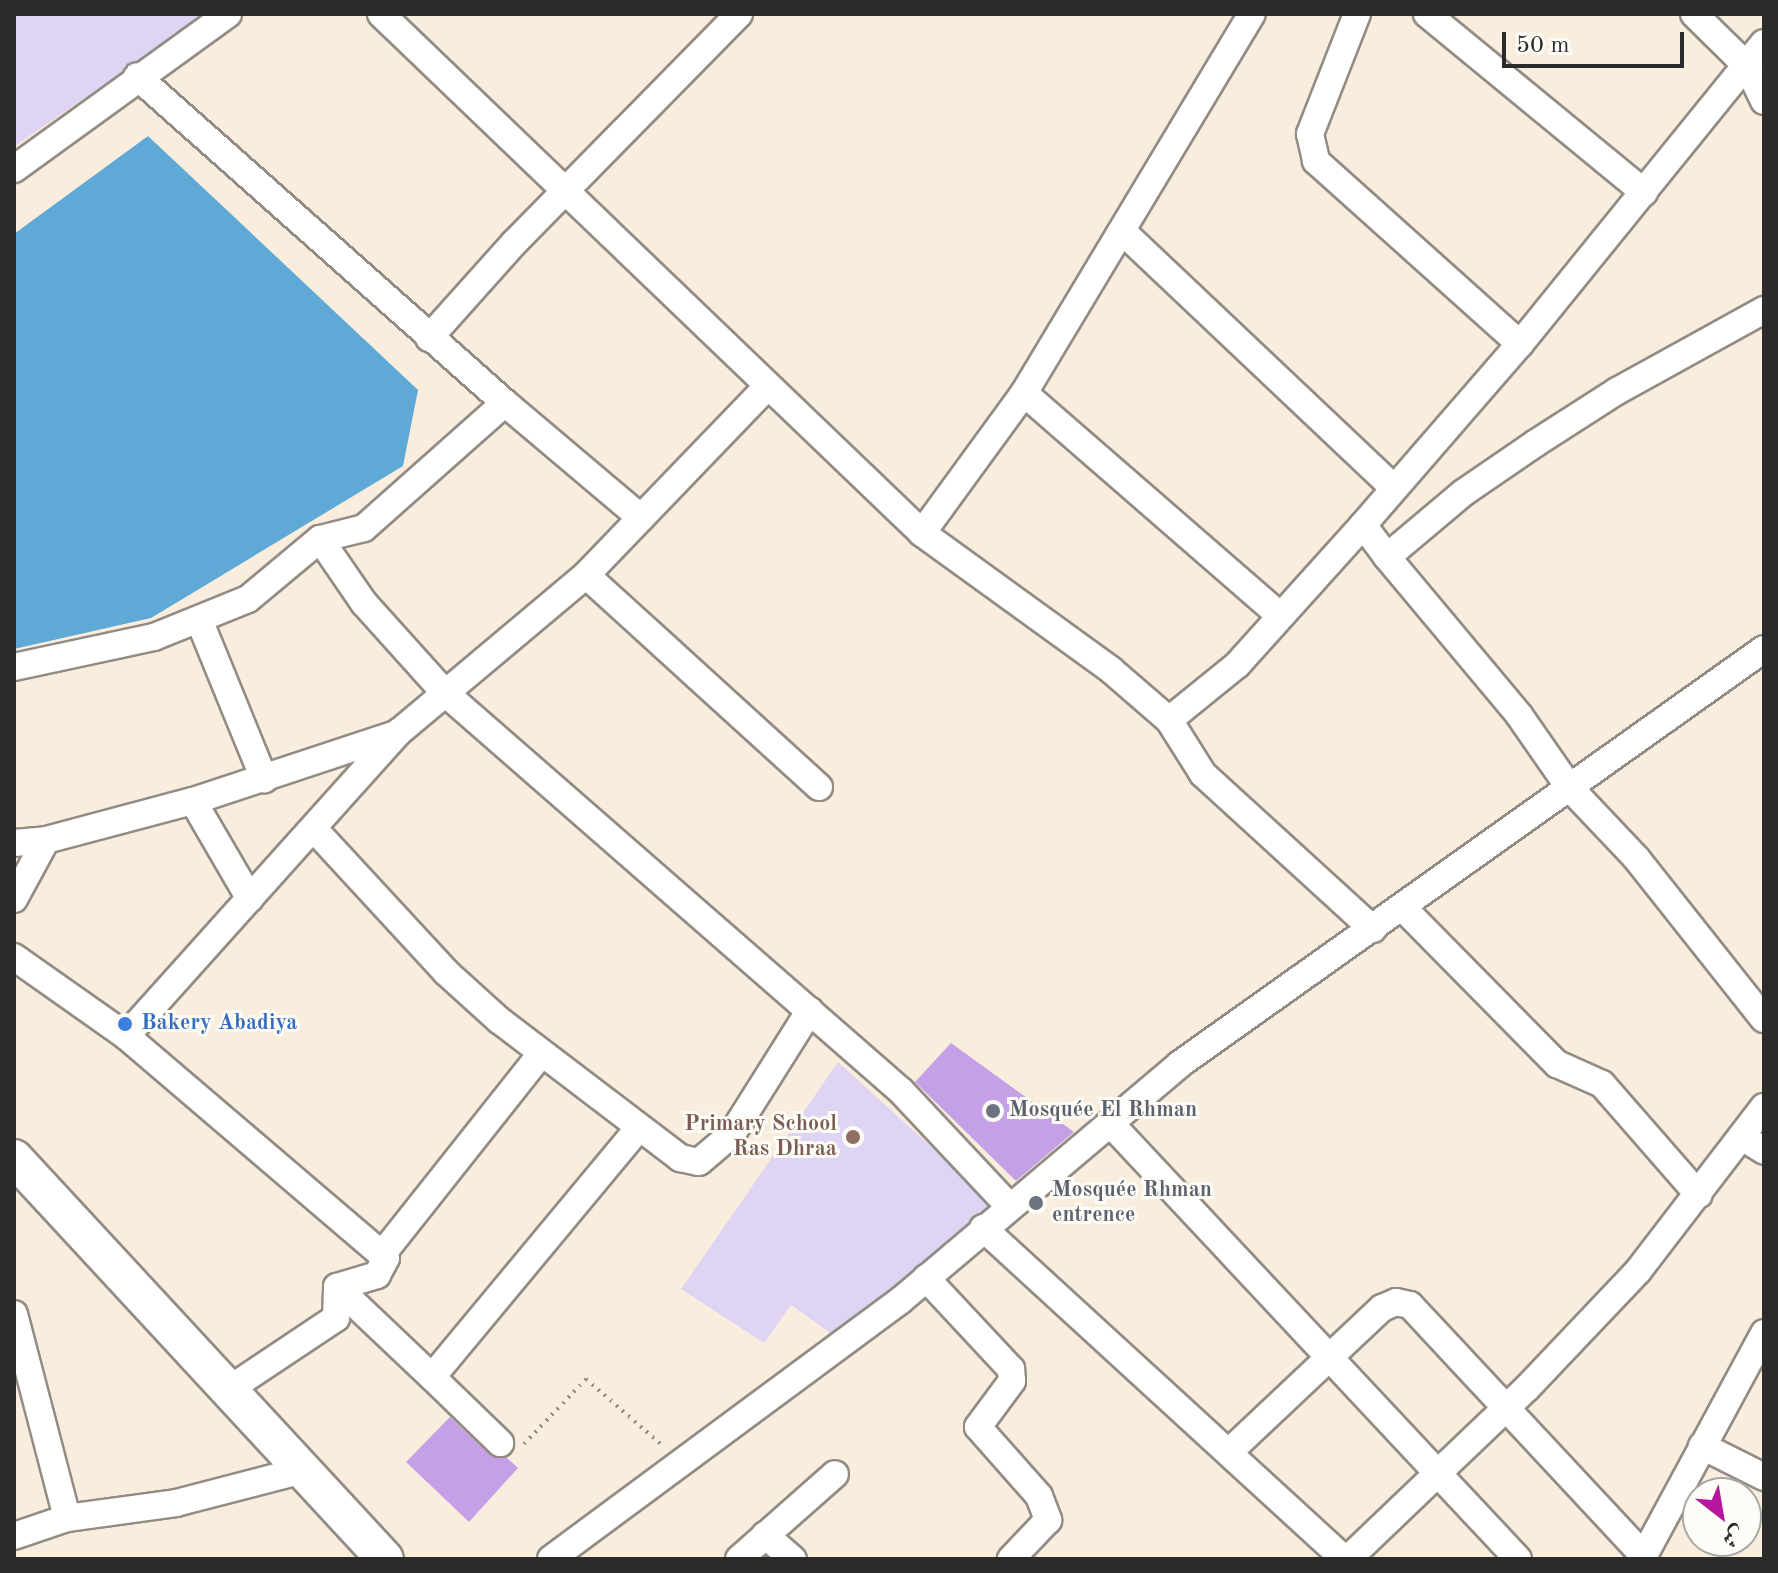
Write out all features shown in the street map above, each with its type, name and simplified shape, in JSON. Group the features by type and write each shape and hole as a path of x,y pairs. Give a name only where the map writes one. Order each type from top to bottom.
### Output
{"street":[{"path":"14,169 137,76 228,14"},
{"path":"381,14 766,388 922,533 1111,670 1169,720 1203,774 1373,929"},
{"path":"429,338 564,193 739,14"},
{"path":"922,533 1024,393 1252,14"},
{"path":"1357,14 1310,134 1316,161 1520,344"},
{"path":"1427,14 1644,192"},
{"path":"1694,14 1747,66 1764,101"},
{"path":"1169,720 1237,665 1363,525 1520,344 1764,43"},
{"path":"137,76 429,338 641,518"},
{"path":"1122,231 1393,487"},
{"path":"1387,557 1463,493 1536,443 1617,391 1764,310"},
{"path":"126,1036 315,830 399,732 586,575 766,388"},
{"path":"1024,393 1279,615"},
{"path":"14,667 154,637 200,622 248,599 320,539 364,528 505,403"},
{"path":"1363,525 1519,715 1569,787 1637,859 1764,1019"},
{"path":"320,539 364,603 444,692 901,1091 1009,1206"},
{"path":"586,575 819,787"},
{"path":"200,622 264,779"},
{"path":"551,1559 926,1278 1180,1064 1764,649"},
{"path":"14,843 46,840 193,801 399,732"},
{"path":"193,801 250,899"},
{"path":"315,830 446,972 541,1054 637,1130 680,1158 699,1162 709,1157 732,1134 810,1010"},
{"path":"14,899 46,840"},
{"path":"1402,907 1557,1064 1602,1084 1699,1195"},
{"path":"14,957 126,1036 384,1252"},
{"path":"337,1287 377,1275 384,1252 541,1054"},
{"path":"983,1228 1346,1559 1505,1409 1638,1271 1699,1195 1753,1144 1764,1107"},
{"path":"1110,1123 1518,1559"},
{"path":"432,1377 637,1130"},
{"path":"14,1158 385,1559"},
{"path":"926,1278 1011,1369 1012,1381 978,1427 1039,1496 1048,1520 1011,1559"},
{"path":"337,1287 500,1443"},
{"path":"228,1390 336,1318 337,1287"},
{"path":"1229,1452 1382,1308 1396,1302 1410,1305 1422,1312 1505,1409 1643,1558 1764,1333"},
{"path":"14,1314 67,1518"},
{"path":"1702,1446 1764,1477"},
{"path":"14,1536 67,1518 176,1503 304,1470"},
{"path":"739,1559 835,1474"},
{"path":"765,1535 793,1559"}],"path":[{"path":"500,1443 513,1456 586,1379 682,1463"}],"shaded area":[{"path":"14,14 206,14 15,146"},
{"name":"Primary School Ras Dhraa","path":"838,1062 1002,1211 853,1349 791,1305 764,1343 681,1289"}],"water":[{"path":"148,136 418,390 403,466 151,618 14,649 14,234"}],"building":[{"name":"Mosquée El Rhman","path":"951,1043 1074,1132 1016,1181 915,1082"},
{"path":"450,1417 489,1454 506,1457 518,1468 469,1522 406,1462"}],"place":[{"name":"Bakery Abadiya","path":"125,1024"},
{"name":"Mosquée El Rhman","path":"993,1111"},
{"name":"Primary School Ras Dhraa","path":"853,1137"},
{"name":"Mosquée Rhman entrence","path":"1036,1203"}]}
